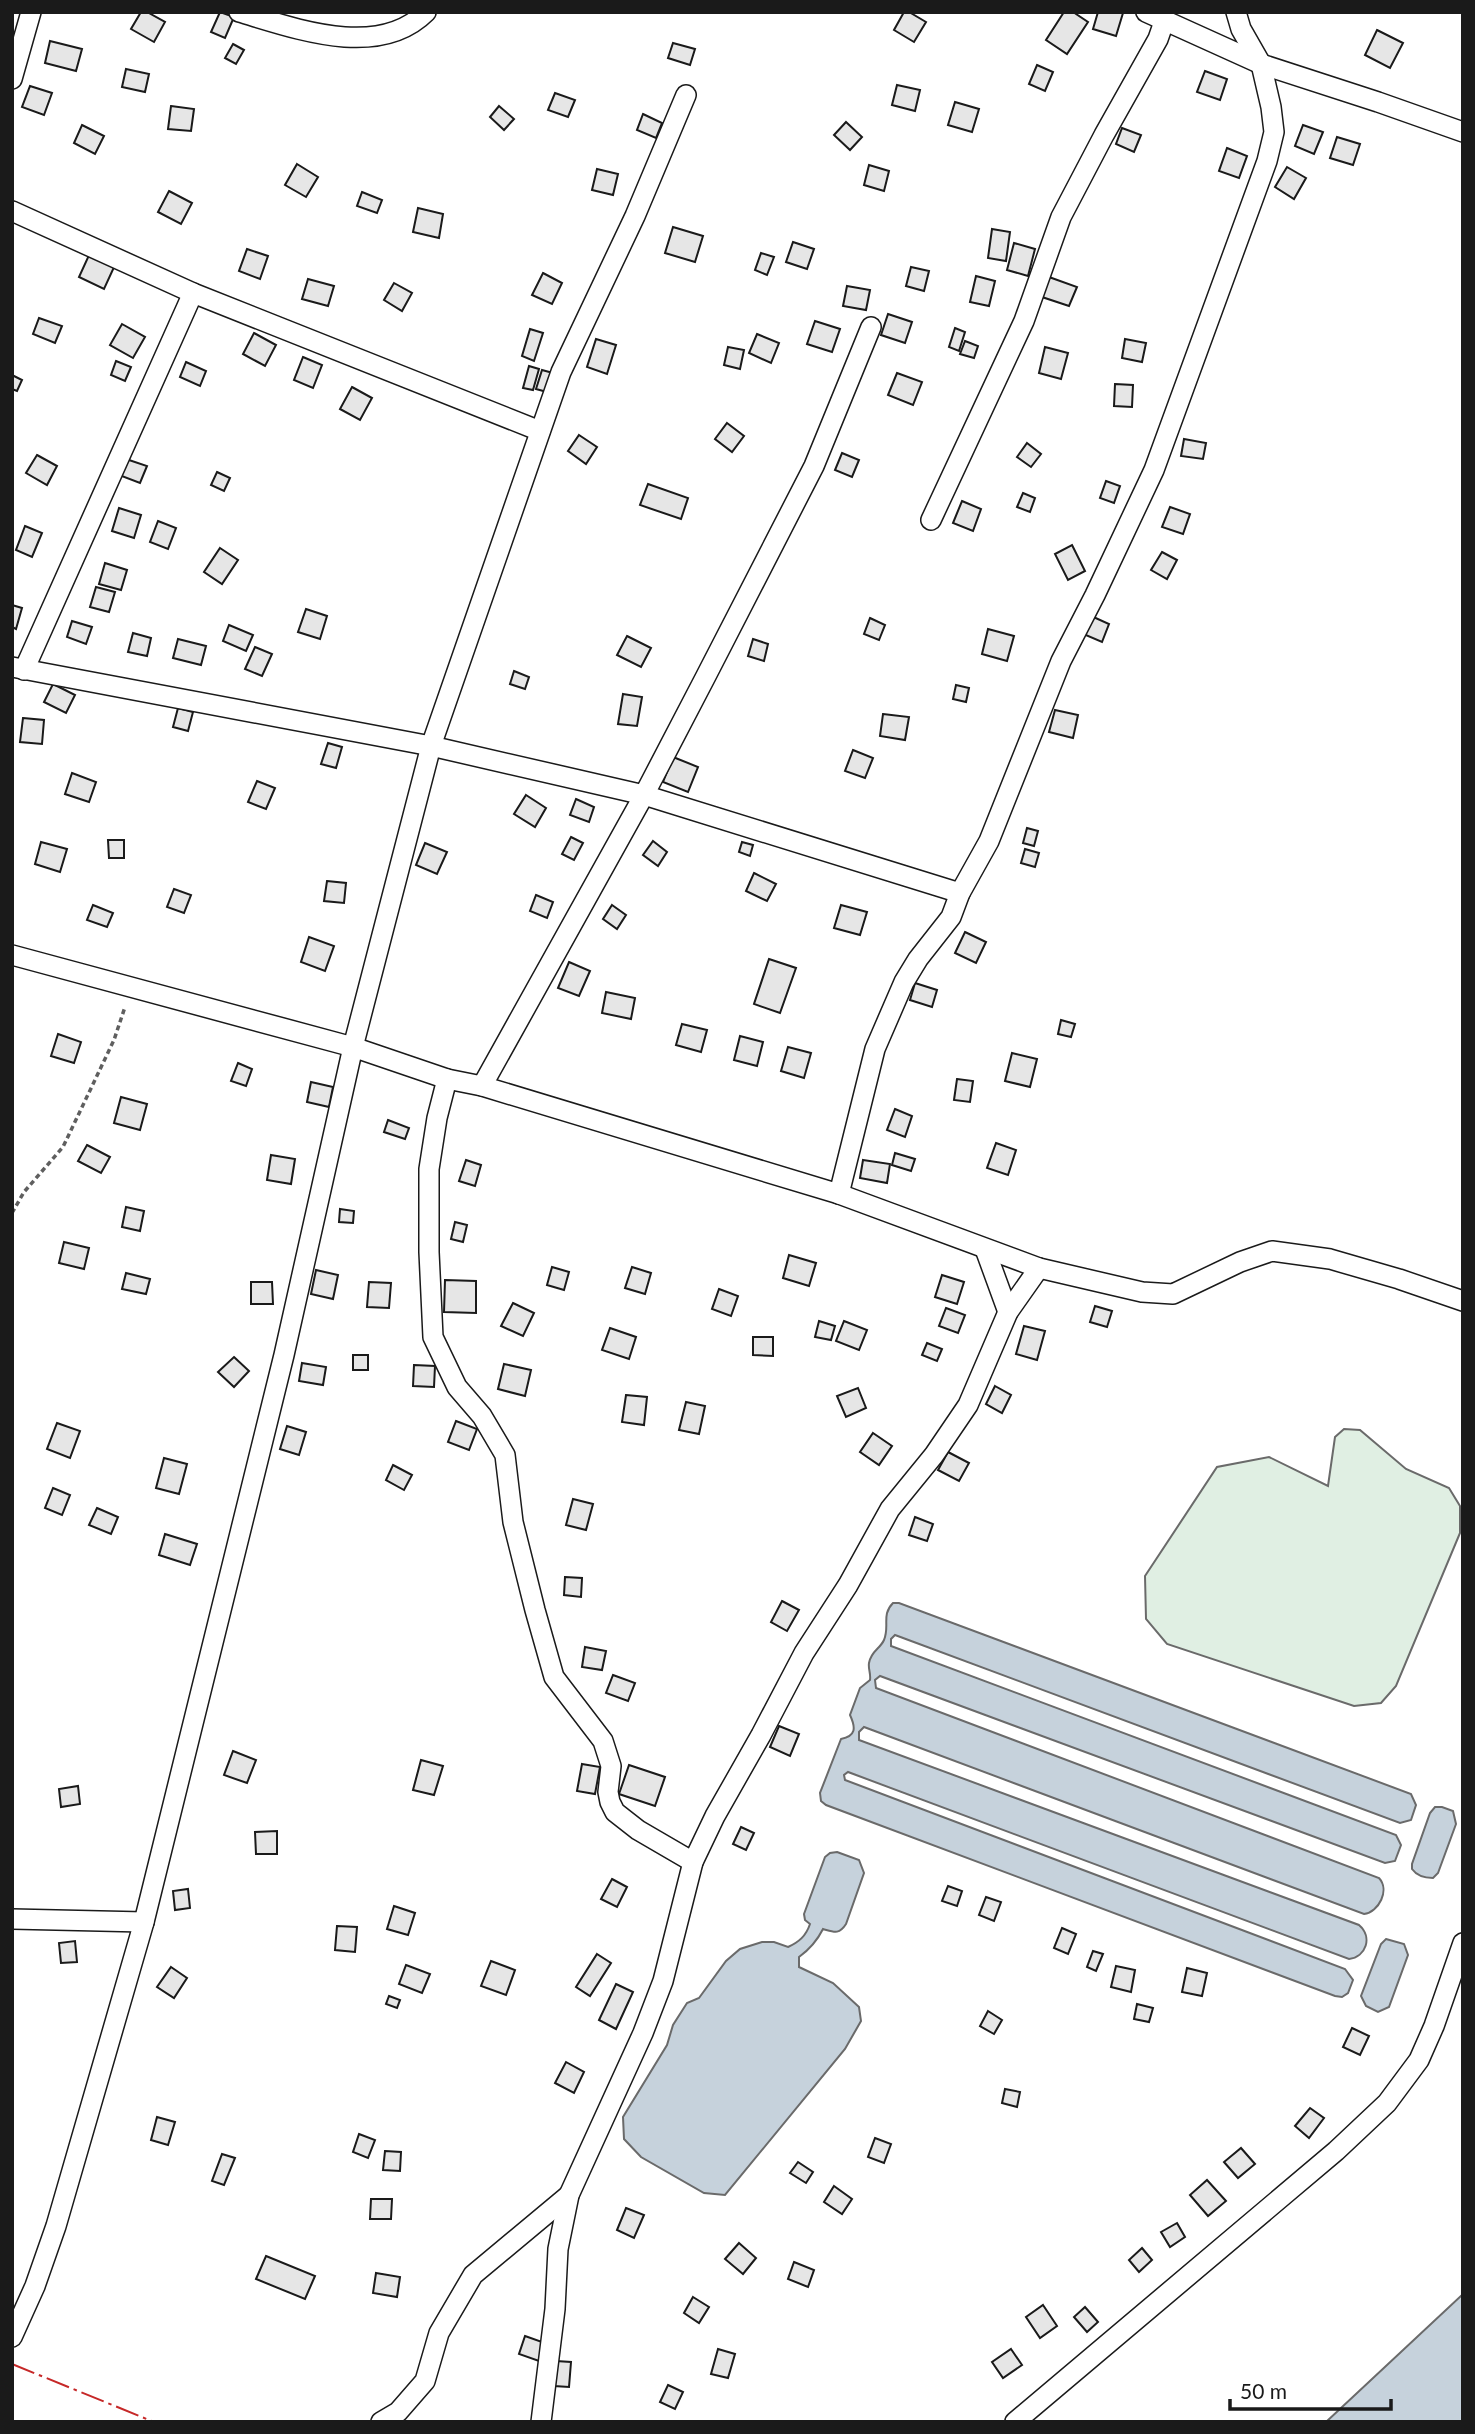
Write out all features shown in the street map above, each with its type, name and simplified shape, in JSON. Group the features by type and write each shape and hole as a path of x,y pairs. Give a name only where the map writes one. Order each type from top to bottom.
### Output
{"street":[{"path":"12,79 31,12"},
{"path":"239,12 321,36 357,37 390,33 417,21 426,12"},
{"path":"1146,12 1261,64 1463,132"},
{"path":"839,1194 875,1049 904,982 918,959 951,917 960,892 989,841 1065,653 1096,595 1154,470 1262,174 1274,132 1271,107 1261,64 1241,29 1236,12"},
{"path":"930,520 1024,321 1061,217 1158,39 1165,19"},
{"path":"12,2337 35,2286 56,2226 144,1922 284,1355 353,1047 431,746 561,372 635,216 686,95"},
{"path":"12,211 193,293 540,432"},
{"path":"193,293 18,668 431,746 644,795 960,892"},
{"path":"482,1086 644,795 814,466 871,327"},
{"path":"12,955 353,1047 447,1079 482,1086 839,1194 1040,1268 1142,1292 1173,1294 1240,1262 1272,1251 1330,1259 1463,1301"},
{"path":"447,1079 437,1118 429,1169 433,1337 457,1387 482,1416 505,1455 513,1522 554,1677 603,1741 611,1766 608,1792 610,1802 615,1812 638,1830 693,1862"},
{"path":"985,1249 1008,1312"},
{"path":"541,2422 555,2309 558,2249 569,2196 643,2033 663,1981 693,1862 715,1816 804,1653 848,1585 890,1509 934,1455 968,1405 1008,1312 1040,1268"},
{"path":"12,1919 144,1922"},
{"path":"1016,2422 1336,2151 1387,2103 1419,2060 1463,1943"},
{"path":"381,2422 398,2412 425,2381 439,2333 473,2275 569,2196"}],"path":[{"path":"12,1213 23,1192 63,1147 114,1040 131,988"}],"green space":[{"path":"1344,1429 1360,1430 1406,1469 1449,1488 1460,1506 1460,1533 1396,1686 1381,1703 1354,1706 1167,1644 1146,1619 1145,1576 1217,1467 1269,1457 1328,1486 1335,1437"}],"shaded area":[{"path":"893,1603 1411,1794 1416,1805 1411,1820 1400,1823 895,1635 891,1639 891,1646 1396,1835 1401,1845 1395,1861 1385,1863 880,1676 875,1680 876,1688 1379,1878 1383,1888 1381,1900 1374,1909 1364,1914 864,1727 859,1732 859,1740 1359,1925 1366,1935 1366,1946 1360,1955 1349,1959 848,1772 844,1775 845,1780 1345,1969 1353,1980 1348,1993 1342,1997 1335,1996 821,1801 820,1793 841,1739 852,1734 850,1715 860,1688 870,1680 870,1659 884,1640 886,1616"},
{"path":"1435,1807 1453,1811 1456,1824 1438,1873 1430,1878 1416,1873 1412,1864 1430,1813"},
{"path":"837,1852 859,1860 864,1873 846,1924 839,1931 823,1929 807,1951 799,1957 799,1967 833,1983 859,2007 861,2021 845,2049 725,2195 704,2193 641,2157 624,2139 623,2117 667,2045 673,2025 687,2003 699,1998 726,1961 740,1949 762,1942 774,1942 788,1947 804,1935 810,1924 805,1920 804,1914 825,1857"},
{"path":"1386,1939 1404,1944 1408,1955 1389,2007 1378,2012 1366,2006 1361,1996 1381,1944"},
{"path":"1463,2294 1463,2422 1326,2422"}],"building":[{"path":"141,12 147,12 165,22 154,42 131,29"},
{"path":"220,12 234,17 225,38 211,32"},
{"path":"904,12 926,22 914,42 894,30"},
{"path":"1064,12 1073,12 1088,22 1067,54 1046,40"},
{"path":"1098,12 1123,13 1116,36 1093,29"},
{"path":"1377,30 1403,43 1390,68 1365,55"},
{"path":"50,41 82,49 76,71 45,63"},
{"path":"673,43 695,49 690,65 668,58"},
{"path":"233,44 244,50 236,64 225,58"},
{"path":"1037,65 1053,72 1045,91 1029,84"},
{"path":"126,69 149,74 145,92 122,87"},
{"path":"1205,71 1227,79 1220,100 1197,92"},
{"path":"897,85 920,90 915,111 892,105"},
{"path":"30,86 52,93 44,115 22,107"},
{"path":"555,93 575,100 568,117 548,110"},
{"path":"955,102 979,109 972,132 948,125"},
{"path":"171,106 194,109 191,131 168,129"},
{"path":"499,106 514,119 504,130 490,117"},
{"path":"643,114 662,123 656,138 637,130"},
{"path":"846,122 862,137 850,150 834,135"},
{"path":"82,125 104,136 95,154 74,143"},
{"path":"1303,125 1323,132 1314,154 1295,146"},
{"path":"1122,128 1141,135 1134,152 1116,144"},
{"path":"1337,137 1360,144 1353,165 1330,158"},
{"path":"1227,148 1247,156 1239,178 1219,171"},
{"path":"297,164 318,177 306,197 285,185"},
{"path":"869,165 889,171 884,191 864,185"},
{"path":"1287,167 1306,178 1294,199 1275,187"},
{"path":"597,169 618,174 613,195 592,190"},
{"path":"169,191 192,203 181,224 158,212"},
{"path":"362,192 382,200 377,213 357,206"},
{"path":"418,208 443,214 439,238 413,232"},
{"path":"673,227 703,236 695,262 665,253"},
{"path":"992,229 1010,232 1006,261 988,258"},
{"path":"793,242 814,249 807,269 786,262"},
{"path":"1014,243 1035,249 1028,276 1007,270"},
{"path":"247,249 268,256 260,279 239,271"},
{"path":"90,253 115,265 104,289 79,277"},
{"path":"761,253 774,257 767,275 755,270"},
{"path":"911,267 929,271 924,291 906,286"},
{"path":"543,273 562,283 552,304 532,295"},
{"path":"976,276 995,281 989,306 970,302"},
{"path":"1049,277 1077,287 1069,306 1042,297"},
{"path":"308,279 334,286 328,306 302,299"},
{"path":"394,283 412,293 402,311 384,300"},
{"path":"847,286 870,290 866,310 843,306"},
{"path":"888,314 912,322 905,343 881,335"},
{"path":"39,318 62,326 55,343 33,334"},
{"path":"815,321 840,329 832,352 807,344"},
{"path":"122,324 145,337 133,358 110,345"},
{"path":"955,328 965,332 959,351 949,347"},
{"path":"530,329 543,333 534,361 522,356"},
{"path":"254,333 276,345 265,366 243,354"},
{"path":"757,334 779,343 771,363 749,353"},
{"path":"596,339 616,345 607,374 587,367"},
{"path":"1125,339 1146,343 1142,362 1122,358"},
{"path":"965,341 978,346 974,358 960,354"},
{"path":"728,347 744,350 740,369 724,365"},
{"path":"1045,347 1068,353 1061,379 1039,373"},
{"path":"303,357 322,365 313,388 294,380"},
{"path":"116,361 131,367 125,381 111,375"},
{"path":"186,362 206,371 200,386 180,377"},
{"path":"529,366 539,369 533,390 523,388"},
{"path":"542,370 553,373 547,392 536,389"},
{"path":"897,373 922,382 913,405 888,395"},
{"path":"12,375 22,380 17,391 12,389"},
{"path":"1115,384 1133,385 1132,407 1114,406"},
{"path":"352,387 372,398 360,420 340,409"},
{"path":"727,423 744,436 732,452 715,439"},
{"path":"579,435 597,447 586,464 568,451"},
{"path":"1184,439 1206,443 1203,459 1181,456"},
{"path":"1027,443 1041,454 1031,467 1017,457"},
{"path":"842,453 859,460 852,477 835,470"},
{"path":"37,455 57,466 47,485 26,473"},
{"path":"126,459 147,466 140,483 119,475"},
{"path":"217,472 230,478 224,491 211,485"},
{"path":"1106,481 1120,486 1114,503 1100,498"},
{"path":"648,484 688,498 681,519 640,505"},
{"path":"1023,493 1035,498 1030,512 1017,507"},
{"path":"962,501 981,509 973,531 953,523"},
{"path":"1170,507 1190,514 1183,534 1162,527"},
{"path":"119,508 141,515 134,538 112,531"},
{"path":"158,521 176,528 168,549 150,542"},
{"path":"25,526 42,533 32,557 16,550"},
{"path":"1072,545 1085,571 1068,580 1055,554"},
{"path":"220,548 238,560 222,584 204,572"},
{"path":"1162,552 1177,560 1167,579 1151,570"},
{"path":"105,563 127,570 121,590 99,584"},
{"path":"96,587 115,592 109,612 90,607"},
{"path":"12,605 22,608 16,629 12,627"},
{"path":"306,609 327,616 320,639 298,632"},
{"path":"1089,615 1109,624 1102,642 1081,633"},
{"path":"870,618 885,625 879,640 864,634"},
{"path":"72,621 92,627 86,644 67,637"},
{"path":"229,625 253,635 246,651 223,641"},
{"path":"988,629 1014,636 1007,661 982,654"},
{"path":"133,633 151,638 147,656 128,652"},
{"path":"627,636 651,648 641,667 617,655"},
{"path":"178,639 206,646 201,665 173,658"},
{"path":"753,639 768,644 764,661 748,656"},
{"path":"255,647 272,654 262,676 245,669"},
{"path":"514,671 529,677 525,689 510,684"},
{"path":"53,684 75,695 66,713 44,702"},
{"path":"956,685 969,688 966,702 953,699"},
{"path":"623,694 642,697 637,726 618,724"},
{"path":"178,708 193,712 188,731 173,727"},
{"path":"1055,710 1078,715 1073,738 1049,732"},
{"path":"883,714 909,717 905,740 880,736"},
{"path":"23,718 44,720 42,744 20,742"},
{"path":"328,743 342,747 336,768 321,764"},
{"path":"853,750 873,758 865,778 845,771"},
{"path":"673,757 698,767 688,792 663,782"},
{"path":"72,773 96,782 89,802 65,794"},
{"path":"257,781 275,788 266,809 248,802"},
{"path":"526,795 546,808 535,827 514,814"},
{"path":"576,799 594,807 589,822 570,815"},
{"path":"1027,828 1038,831 1034,846 1023,843"},
{"path":"571,837 583,843 574,860 562,854"},
{"path":"108,840 124,840 124,858 109,858"},
{"path":"653,841 667,852 658,866 643,855"},
{"path":"41,842 67,849 60,872 35,864"},
{"path":"742,842 753,845 750,856 739,852"},
{"path":"425,843 447,852 437,874 416,865"},
{"path":"1025,849 1039,853 1035,867 1021,863"},
{"path":"754,873 776,884 767,901 746,891"},
{"path":"327,881 346,883 344,903 324,901"},
{"path":"174,889 191,895 184,913 167,907"},
{"path":"536,895 553,902 547,918 530,911"},
{"path":"93,905 113,913 107,927 87,920"},
{"path":"612,905 626,915 617,929 603,919"},
{"path":"841,905 867,912 860,935 834,928"},
{"path":"965,932 986,942 976,963 955,953"},
{"path":"309,937 334,946 325,971 301,962"},
{"path":"769,959 796,968 780,1013 754,1004"},
{"path":"569,962 590,971 579,996 558,988"},
{"path":"915,983 937,990 932,1007 910,1000"},
{"path":"606,992 635,998 631,1019 602,1013"},
{"path":"1061,1020 1075,1024 1071,1037 1058,1034"},
{"path":"682,1024 707,1030 701,1052 676,1045"},
{"path":"58,1034 81,1042 74,1063 51,1056"},
{"path":"740,1036 763,1042 757,1066 734,1060"},
{"path":"788,1047 811,1053 804,1078 781,1071"},
{"path":"1012,1053 1037,1059 1030,1087 1005,1081"},
{"path":"238,1063 252,1069 246,1086 231,1081"},
{"path":"957,1079 973,1081 970,1102 954,1100"},
{"path":"311,1082 333,1087 329,1107 307,1102"},
{"path":"121,1097 147,1104 140,1130 114,1123"},
{"path":"895,1109 912,1116 905,1137 887,1130"},
{"path":"388,1120 409,1128 405,1139 384,1132"},
{"path":"996,1143 1016,1150 1008,1175 987,1168"},
{"path":"87,1145 110,1157 101,1173 78,1161"},
{"path":"895,1153 915,1159 911,1171 892,1165"},
{"path":"271,1155 295,1159 291,1184 267,1180"},
{"path":"466,1160 481,1165 475,1186 459,1181"},
{"path":"863,1160 890,1164 887,1183 860,1178"},
{"path":"126,1207 144,1211 140,1231 122,1227"},
{"path":"340,1209 354,1211 353,1223 339,1222"},
{"path":"455,1222 467,1225 463,1242 451,1239"},
{"path":"64,1242 89,1248 84,1269 59,1263"},
{"path":"789,1255 816,1263 809,1286 783,1278"},
{"path":"552,1267 569,1272 564,1290 547,1285"},
{"path":"632,1267 651,1273 645,1294 625,1288"},
{"path":"316,1270 338,1275 333,1299 311,1294"},
{"path":"126,1273 150,1279 146,1294 122,1289"},
{"path":"942,1275 964,1282 957,1304 935,1297"},
{"path":"445,1280 476,1281 476,1313 444,1312"},
{"path":"251,1282 272,1282 273,1304 251,1304"},
{"path":"369,1282 391,1283 389,1308 367,1307"},
{"path":"719,1289 738,1296 731,1316 712,1309"},
{"path":"513,1303 534,1313 523,1336 501,1326"},
{"path":"1095,1306 1112,1311 1107,1327 1090,1322"},
{"path":"946,1308 965,1315 958,1333 939,1326"},
{"path":"819,1321 835,1326 831,1340 815,1337"},
{"path":"844,1321 867,1330 859,1350 836,1341"},
{"path":"1024,1326 1045,1331 1037,1360 1016,1354"},
{"path":"610,1328 636,1337 629,1359 602,1350"},
{"path":"753,1337 773,1337 773,1356 753,1355"},
{"path":"927,1343 942,1349 937,1361 922,1355"},
{"path":"353,1355 368,1355 368,1370 353,1370"},
{"path":"234,1357 249,1371 234,1387 218,1372"},
{"path":"302,1363 326,1367 323,1385 299,1381"},
{"path":"504,1364 531,1370 525,1396 498,1389"},
{"path":"414,1365 435,1366 434,1387 413,1386"},
{"path":"995,1386 1011,1395 1002,1413 986,1404"},
{"path":"858,1388 866,1408 846,1417 837,1396"},
{"path":"626,1395 647,1397 644,1425 622,1422"},
{"path":"686,1402 705,1406 699,1434 679,1430"},
{"path":"456,1421 477,1429 469,1450 448,1442"},
{"path":"57,1423 80,1431 70,1458 47,1449"},
{"path":"287,1426 306,1432 299,1455 280,1449"},
{"path":"873,1433 892,1446 879,1465 860,1452"},
{"path":"948,1452 969,1463 959,1481 938,1470"},
{"path":"164,1458 187,1464 179,1494 156,1488"},
{"path":"393,1465 412,1475 404,1490 386,1480"},
{"path":"53,1488 70,1495 62,1515 45,1508"},
{"path":"573,1499 593,1504 586,1530 566,1525"},
{"path":"97,1508 118,1517 111,1534 89,1525"},
{"path":"915,1517 933,1524 927,1541 909,1535"},
{"path":"165,1534 197,1544 190,1565 159,1555"},
{"path":"565,1577 582,1578 581,1597 564,1595"},
{"path":"782,1601 799,1610 787,1631 771,1622"},
{"path":"585,1647 606,1651 602,1670 582,1667"},
{"path":"613,1675 635,1683 628,1701 606,1693"},
{"path":"779,1726 799,1734 790,1756 770,1747"},
{"path":"233,1751 256,1760 247,1783 224,1775"},
{"path":"421,1760 443,1766 434,1795 413,1790"},
{"path":"582,1764 600,1767 595,1794 577,1791"},
{"path":"629,1765 665,1777 655,1806 619,1794"},
{"path":"78,1786 80,1804 61,1807 59,1789"},
{"path":"741,1827 754,1833 746,1850 733,1844"},
{"path":"277,1831 277,1854 256,1854 255,1832"},
{"path":"612,1879 627,1887 617,1907 601,1899"},
{"path":"948,1886 962,1891 957,1906 942,1901"},
{"path":"188,1889 190,1908 175,1910 173,1891"},
{"path":"986,1897 1001,1902 994,1921 979,1915"},
{"path":"394,1906 415,1913 408,1935 387,1929"},
{"path":"337,1926 357,1927 355,1952 335,1950"},
{"path":"1062,1928 1076,1934 1068,1954 1054,1948"},
{"path":"75,1941 77,1962 61,1963 59,1943"},
{"path":"1093,1951 1103,1954 1096,1971 1087,1967"},
{"path":"597,1954 611,1963 590,1996 576,1987"},
{"path":"491,1961 515,1970 506,1995 481,1986"},
{"path":"406,1965 430,1974 422,1993 399,1984"},
{"path":"1116,1966 1135,1970 1131,1992 1111,1987"},
{"path":"171,1967 187,1978 174,1998 157,1987"},
{"path":"1187,1968 1207,1973 1202,1996 1182,1992"},
{"path":"616,1984 633,1992 616,2029 599,2020"},
{"path":"389,1996 400,2000 397,2008 386,2004"},
{"path":"1137,2004 1153,2008 1149,2022 1134,2019"},
{"path":"988,2011 1002,2020 994,2034 980,2026"},
{"path":"1352,2028 1369,2036 1360,2055 1343,2047"},
{"path":"566,2062 584,2072 574,2093 555,2083"},
{"path":"1005,2089 1020,2092 1017,2107 1002,2103"},
{"path":"1310,2108 1324,2118 1309,2138 1295,2126"},
{"path":"157,2117 175,2122 168,2145 151,2140"},
{"path":"359,2134 375,2140 368,2158 353,2152"},
{"path":"875,2138 891,2144 884,2163 868,2157"},
{"path":"1241,2148 1255,2164 1238,2178 1224,2162"},
{"path":"385,2151 401,2152 400,2171 383,2170"},
{"path":"222,2154 235,2158 224,2185 212,2181"},
{"path":"798,2162 813,2172 806,2183 790,2173"},
{"path":"1207,2180 1226,2201 1208,2216 1190,2195"},
{"path":"834,2186 852,2199 842,2214 824,2202"},
{"path":"371,2199 392,2199 391,2219 370,2219"},
{"path":"626,2208 644,2215 634,2238 617,2230"},
{"path":"1177,2223 1185,2237 1170,2247 1161,2232"},
{"path":"739,2243 756,2258 743,2274 725,2259"},
{"path":"1142,2248 1152,2260 1139,2272 1129,2260"},
{"path":"266,2256 315,2276 305,2299 256,2279"},
{"path":"794,2262 814,2270 808,2287 788,2279"},
{"path":"376,2273 400,2277 397,2297 373,2293"},
{"path":"693,2297 709,2307 699,2323 684,2313"},
{"path":"1043,2305 1057,2326 1040,2338 1026,2317"},
{"path":"1085,2307 1098,2322 1087,2332 1074,2317"},
{"path":"525,2336 545,2343 539,2361 519,2354"},
{"path":"718,2349 735,2354 728,2378 711,2374"},
{"path":"1011,2349 1022,2365 1003,2378 992,2362"},
{"path":"556,2361 571,2362 569,2387 554,2386"},
{"path":"668,2385 683,2392 675,2409 660,2402"}],"power":[{"path":"12,2364 154,2422"}]}
